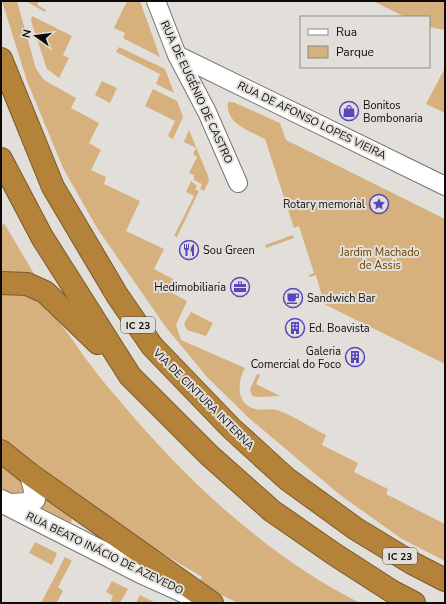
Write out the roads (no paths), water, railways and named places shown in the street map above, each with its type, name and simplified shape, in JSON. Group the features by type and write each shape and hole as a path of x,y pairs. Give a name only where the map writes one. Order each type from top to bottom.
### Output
{"highway":[{"name":"VIA DE CINTURA INTERNA","path":"1,59 52,187 117,295 152,346 231,428 287,478 356,529 412,563 445,580"},
{"name":"IC 23","path":"1,159 42,237 130,376 209,455 272,510 334,554 393,592 414,603"},
{"path":"1,283 27,284 45,292 130,376"},
{"path":"1,451 31,476 212,603"}],"main road":[{"path":"5,503 28,504 34,499 35,490 31,476"},
{"name":"RUA BEATO INÁCIO DE AZEVEDO","path":"5,503 143,573 212,603"}],"street":[{"name":"RUA DE EUGÉNIO DE CASTRO","path":"156,1 178,55 207,112 238,184"},
{"name":"RUA DE AFONSO LOPES VIEIRA","path":"178,55 445,186"}],"place":[{"name":"Bonitos Bombonaria","path":"349,111"},
{"name":"Rotary memorial","path":"379,204"},
{"name":"Sou Green","path":"189,250"},
{"name":"Hedimobiliaria","path":"240,287"},
{"name":"Sandwich Bar","path":"293,298"},
{"name":"Ed. Boavista","path":"295,328"},
{"name":"Galeria Comercial do Foco","path":"355,357"}],"park label":[{"name":"Jardim Machado de Assis","path":"380,258"}]}
